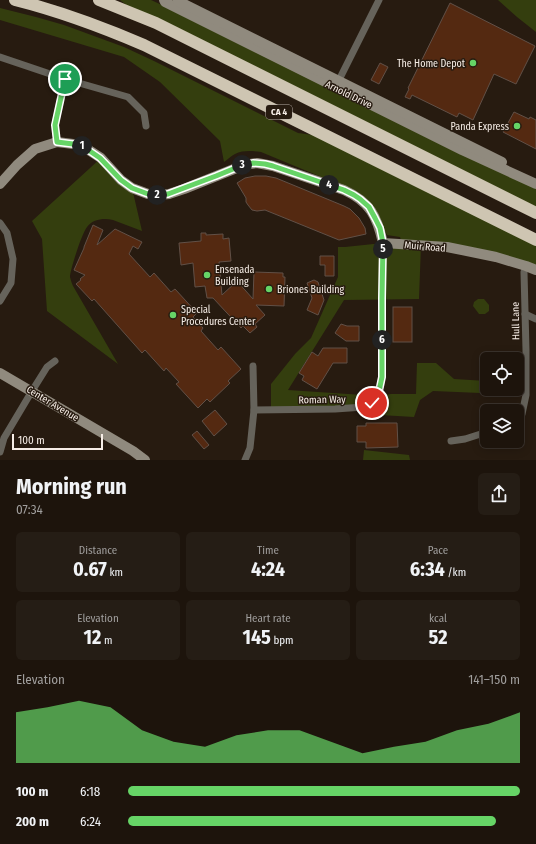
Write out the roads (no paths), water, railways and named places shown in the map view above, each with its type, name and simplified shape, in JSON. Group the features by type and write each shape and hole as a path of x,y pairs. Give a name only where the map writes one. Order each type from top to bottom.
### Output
{"highway":[{"name":"CA 4","path":"15,0 67,14 144,45 536,240"},
{"name":"CA 4","path":"99,0 156,23 536,213"}],"street":[{"name":"Arnold Drive","path":"177,0 462,150 536,184"},
{"path":"337,83 379,0"},
{"name":"Arnold Drive","path":"165,1 487,153 536,179"},
{"path":"0,58 128,97 144,113 146,126"},
{"path":"57,142 55,125 65,79"},
{"path":"0,184 17,165 35,150 57,142 81,145 100,158 121,180 132,188 148,194 168,194 244,165 257,163 273,166 344,190 354,195 369,207 380,228 383,243"},
{"path":"0,223 7,233 13,259 11,283 0,301"},
{"name":"Muir Road","path":"383,243 447,247 496,257 536,270"},
{"name":"Roman Way","path":"254,410 336,409 364,407 372,403 378,396 382,377 383,243"},
{"name":"Hull Lane","path":"524,404 526,395 526,371 524,272 526,266"},
{"path":"525,314 536,319"},
{"path":"0,452 4,438 32,391 47,367 55,361"},
{"path":"244,460 250,448 254,410 253,366"},
{"name":"Center Avenue","path":"0,373 126,447 145,460"},
{"path":"451,441 465,439 480,434"}],"place":[{"name":"The Home Depot","path":"473,63"},
{"name":"Panda Express","path":"517,126"},
{"name":"Ensenada Building","path":"207,275"},
{"name":"Briones Building","path":"269,289"},
{"name":"Special Procedures Center","path":"173,315"}]}
